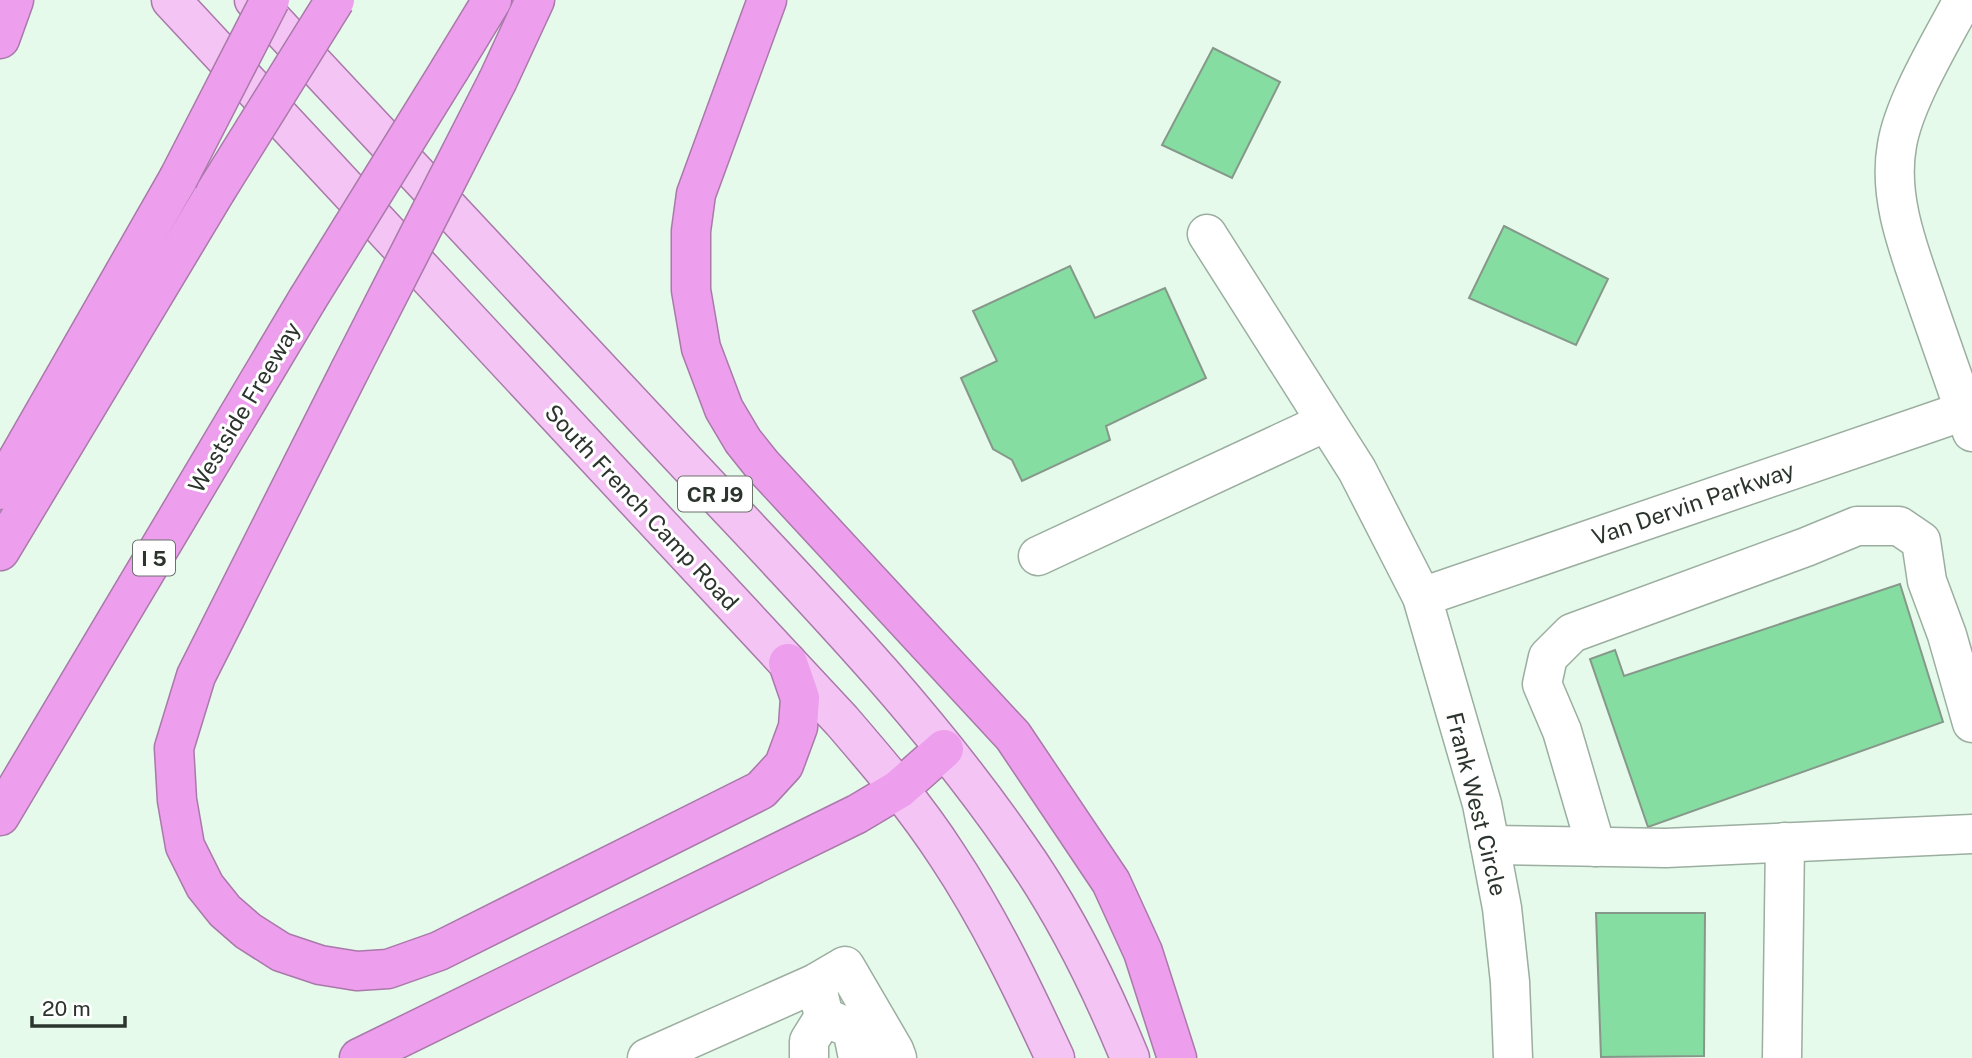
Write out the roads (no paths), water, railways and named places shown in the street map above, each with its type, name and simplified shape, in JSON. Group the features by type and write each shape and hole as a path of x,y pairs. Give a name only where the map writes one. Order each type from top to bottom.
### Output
{"highway":[{"path":"0,39 14,0"},
{"path":"0,490 178,179 270,0"},
{"path":"0,551 216,191 335,0"},
{"name":"Westside Freeway","path":"0,816 307,300 492,0"},
{"path":"535,0 498,80 196,676 174,748 177,800 185,846 205,886 225,911 248,931 281,952 320,965 357,971 387,969 439,951 761,790 784,765 798,727 800,698 788,663"},
{"path":"767,0 696,194 691,231 691,290 701,348 724,410 743,441 763,466 1013,736 1037,770 1111,882 1143,952 1177,1058"},
{"path":"359,1058 809,839 899,789 944,749"}],"main road":[{"name":"South French Camp Road","path":"171,0 842,721 899,789 949,858 1012,970 1055,1058"},
{"name":"CR J9","path":"254,0 850,637 944,749 1017,845 1100,989 1130,1058"}],"street":[{"path":"1963,0 1907,109 1897,143 1894,170 1900,214 1962,370 1968,421"},
{"name":"Frank West Circle","path":"1207,234 1357,470 1422,597 1482,804 1502,908 1510,982 1513,1058"},
{"name":"Van Dervin Parkway","path":"1422,597 1968,421"},
{"path":"1038,556 1326,422"},
{"path":"1596,847 1562,731 1542,684 1548,657 1572,633 1857,526 1899,526 1921,541 1927,581 1947,635 1972,723"},
{"path":"1490,845 1667,848 1972,834"},
{"path":"1782,1058 1785,842"},
{"path":"809,1058 809,1041 820,1000 845,966 897,1058"},
{"path":"662,1055 820,1000"},
{"path":"820,1000 852,1029 858,1058"}]}
